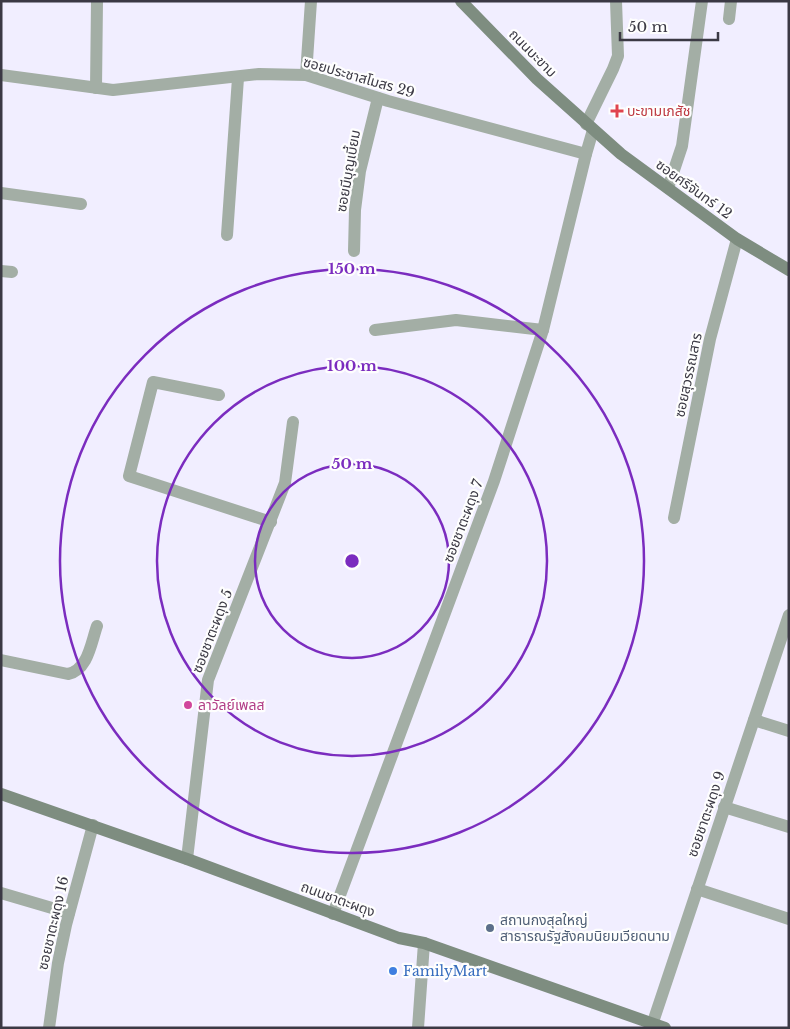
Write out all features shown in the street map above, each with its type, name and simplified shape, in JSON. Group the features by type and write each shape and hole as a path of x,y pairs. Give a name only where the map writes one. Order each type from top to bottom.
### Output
{"street":[{"path":"96,88 97,1"},
{"path":"306,75 311,1"},
{"name":"ถนนบะขาม","path":"462,1 537,79 590,127"},
{"name":"ซอยชาตะผดุง 7","path":"333,914 494,482 543,330 586,154 590,127 618,56 616,1"},
{"path":"668,188 682,146 702,1"},
{"path":"729,19 731,1"},
{"name":"ซอยประชาสโมสร 29","path":"1,75 113,90 238,78 259,74 306,75 378,98 586,154"},
{"path":"227,235 238,78"},
{"name":"ซอยมีบุญเบี้ยม","path":"354,251 355,210 360,171 378,98"},
{"name":"ซอยศรีจันทร์ 12","path":"590,127 621,154 737,239 789,270"},
{"path":"1,193 81,204"},
{"name":"ซอยสุวรรณสาร","path":"674,518 710,339 737,239"},
{"path":"376,330 456,320 543,330"},
{"path":"219,395 153,382 128,476 270,522"},
{"name":"ซอยชาตะผดุง 5","path":"187,859 208,680 286,483 293,422"},
{"name":"ซอยชาตะผดุง 9","path":"652,1025 724,807 785,637 789,615"},
{"path":"1,660 68,674 76,673 84,663 97,626"},
{"path":"754,720 789,731"},
{"name":"ถนนชาตะผดุง","path":"1,794 187,859 399,938 424,943 665,1028"},
{"path":"724,807 789,827"},
{"name":"ซอยชาตะผดุง 16","path":"49,1028 58,963 92,825"},
{"path":"697,889 789,919"},
{"path":"1,893 69,913"},
{"path":"418,1028 424,943"}],"place":[{"name":"บะขามเภสัช","path":"617,111"},
{"name":"ลาวัลย์เพลส","path":"188,705"},
{"name":"สถานกงสุลใหญ่ สาธารณรัฐสังคมนิยมเวียดนาม","path":"490,928"},
{"name":"FamilyMart","path":"393,971"}]}
